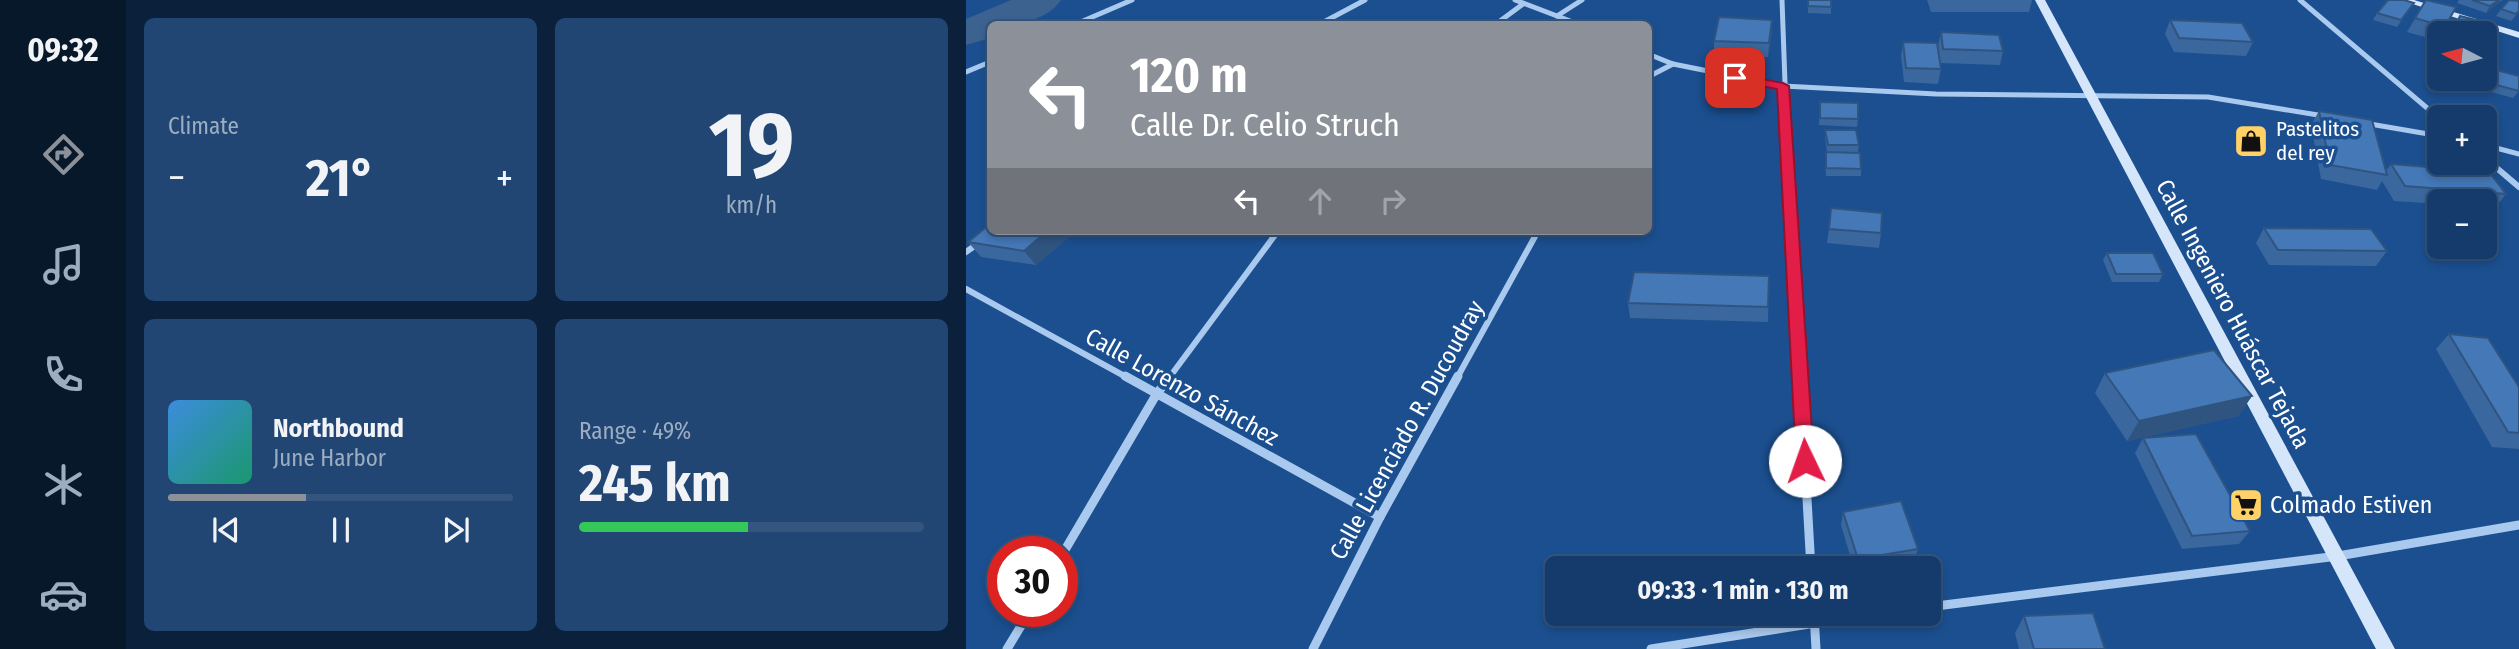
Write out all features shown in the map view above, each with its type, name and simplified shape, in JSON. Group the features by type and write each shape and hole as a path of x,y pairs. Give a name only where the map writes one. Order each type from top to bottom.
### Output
{"main road":[{"name":"Calle Ingeniero Huáscar Tejada","path":"2040,0 2089,97 2386,649"},
{"path":"2405,0 2519,35"}],"street":[{"path":"1083,21 1132,0"},
{"path":"1326,21 1365,0"},
{"path":"1514,0 1570,21"},
{"path":"1557,16 1582,0"},
{"path":"1782,0 1783,86 1810,556"},
{"path":"2300,0 2427,108"},
{"path":"1500,21 1523,4"},
{"path":"1652,56 1673,64 1783,86 1936,94 2208,97 2330,117"},
{"path":"966,72 987,63"},
{"path":"1652,75 1673,64"},
{"path":"2358,122 2427,134"},
{"path":"2497,148 2519,154"},
{"path":"2497,168 2519,187"},
{"path":"966,252 990,235"},
{"path":"1073,536 1156,395 1275,235"},
{"name":"Calle Licenciado R. Ducoudray","path":"1313,649 1380,517 1536,235"},
{"name":"Calle Lorenzo Sánchez","path":"966,289 1380,517"},
{"path":"1941,605 2338,556 2519,525"},
{"path":"1651,649 1772,626"},
{"path":"1815,626 1816,649"},
{"path":"1007,649 1020,627"}],"building":[{"path":"1808,0 1831,0 1831,7 1808,6"},
{"path":"2388,0 2414,3 2401,20 2377,13"},
{"path":"2426,0 2456,7 2448,21 2427,22 2415,18"},
{"path":"2472,0 2499,0 2490,6"},
{"path":"2509,0 2519,1 2519,11 2516,14 2501,9"},
{"path":"2460,16 2480,21 2458,21"},
{"path":"1719,17 1772,20 1769,43 1714,41"},
{"path":"2170,20 2242,23 2253,42 2179,38"},
{"path":"1941,32 1999,35 2003,51 1943,49"},
{"path":"1903,42 1937,43 1941,69 1906,68"},
{"path":"2497,70 2519,76 2519,91 2497,85"},
{"path":"1820,102 1858,103 1858,119 1820,118"},
{"path":"2319,111 2372,120 2387,175 2330,165"},
{"path":"1825,130 1856,130 1859,145 1828,145"},
{"path":"1826,152 1860,153 1861,169 1826,168"},
{"path":"2391,164 2427,167 2427,175 2491,175 2506,194 2497,193 2497,189 2405,186"},
{"path":"1831,208 1882,213 1881,233 1829,229"},
{"path":"987,226 987,235 1042,235 1024,251 968,242"},
{"path":"2264,228 2371,229 2387,251 2278,250"},
{"path":"2107,253 2153,253 2163,274 2116,274"},
{"path":"1634,272 1769,276 1768,307 1628,303"},
{"path":"2449,334 2488,338 2519,387 2519,433 2508,432"},
{"path":"2214,350 2252,396 2139,421 2105,373"},
{"path":"2196,434 2250,531 2192,536 2143,438"},
{"path":"1901,501 1918,549 1876,556 1857,556 1843,512"},
{"path":"2093,613 2105,649 2034,649 2024,616"}],"waterway":[{"path":"999,21 1042,0"},
{"path":"966,33 987,26"}],"place":[{"name":"Pastelitos del rey","path":"2251,141"},
{"name":"Colmado Estiven","path":"2246,505"}],"route":[{"path":"1735,78 1783,86 1805,461"}]}
